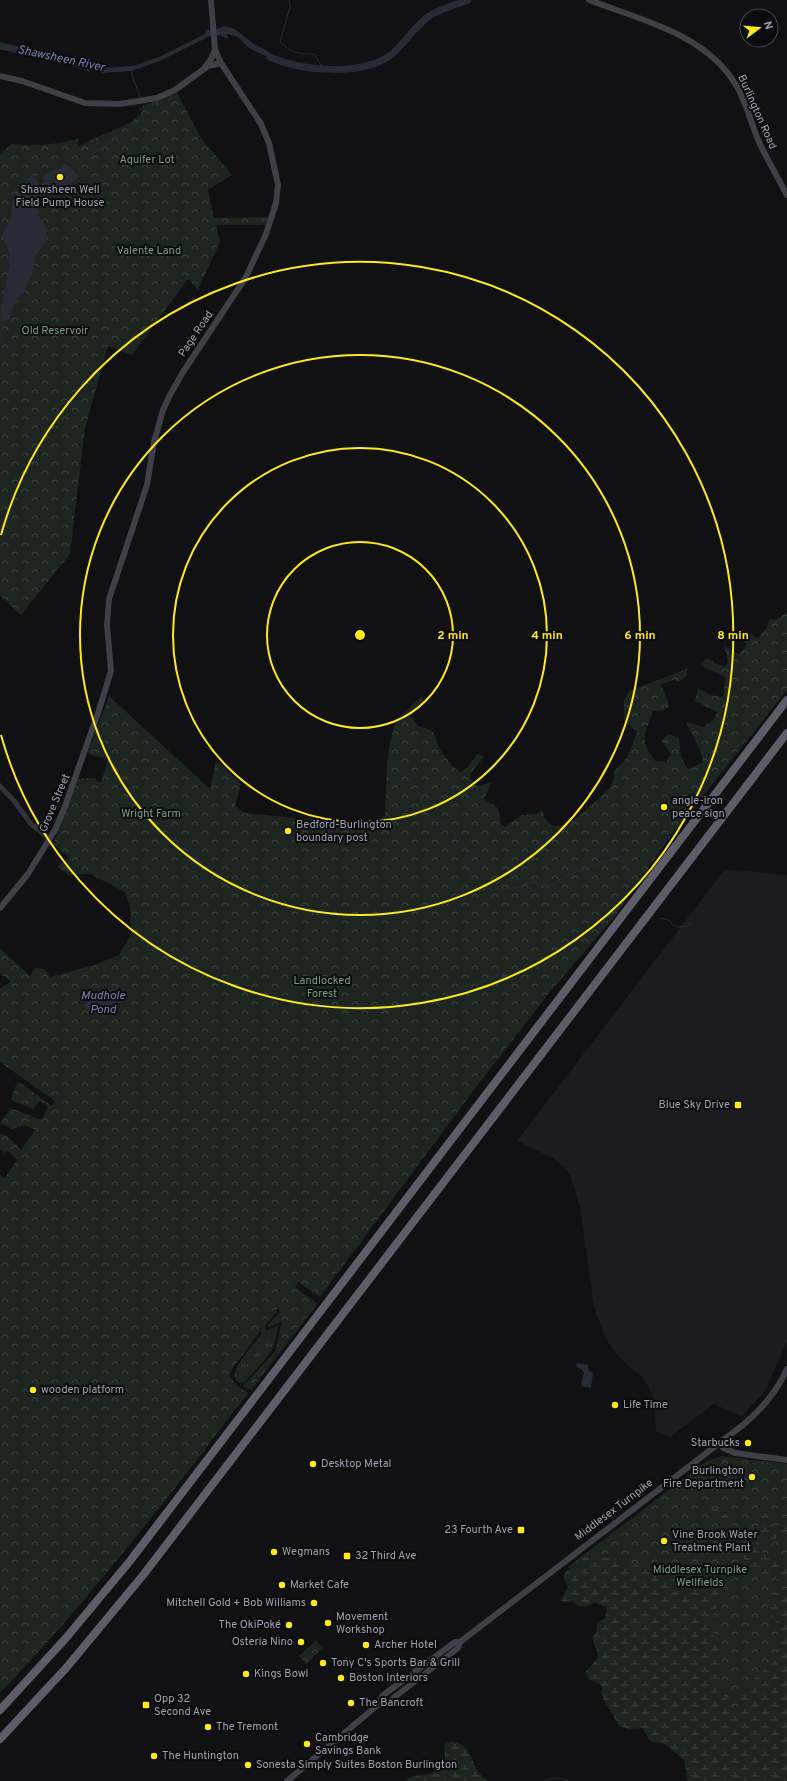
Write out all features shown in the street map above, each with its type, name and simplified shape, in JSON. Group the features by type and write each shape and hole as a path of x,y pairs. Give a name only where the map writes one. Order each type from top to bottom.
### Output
{"highway":[{"path":"0,1710 71,1632 134,1555 787,700"},
{"path":"0,1739 62,1673 148,1569 787,733"},
{"path":"759,770 787,740"}],"main road":[{"name":"Page Road","path":"105,693 111,668 107,625 109,599 147,485 154,442 163,410 183,372 246,277 266,234 276,203 278,185 269,143 261,124 221,63 215,50 211,0"},
{"name":"Burlington Road","path":"589,0 684,36 708,51 737,86 760,144 787,195"},
{"path":"0,76 22,81 85,103 120,104 157,98 175,90 205,68 212,59 215,50"},
{"path":"205,68 221,63"},
{"name":"Grove Street","path":"0,908 28,874 50,839 64,810 105,693"},
{"name":"Middlesex Turnpike","path":"287,1781 379,1704 382,1696 455,1642 460,1642 754,1416 780,1382 787,1368"},
{"path":"720,1442 723,1448 735,1453 787,1460"},
{"name":"Middlesex Turnpike","path":"379,1704 387,1703 458,1648 460,1642"},
{"path":"409,1676 414,1682"}],"street":[{"path":"0,786 31,824 50,839"}],"shaded area":[{"path":"725,869 787,875 787,1342 765,1391 742,1417 714,1404 670,1437 656,1431 654,1400 648,1386 641,1375 630,1368 607,1341 594,1308 580,1207 570,1175 562,1165 551,1157 517,1141"}],"green space":[{"name":"Old Reservoir","path":"177,93 201,138 232,175 208,190 214,218 269,217 267,225 216,225 220,242 198,290 188,279 132,355 108,346 85,428 70,554 21,615 0,596 0,154 11,144 28,145 61,143 78,139 78,146 132,122 142,112 142,106"},
{"name":"Landlocked Forest","path":"787,613 787,690 668,840 612,920 549,993 480,1082 320,1297 298,1282 295,1287 317,1303 315,1307 251,1390 243,1386 275,1352 282,1321 268,1328 268,1325 280,1312 278,1308 232,1369 230,1377 238,1387 249,1393 98,1584 0,1693 0,1174 4,1179 17,1160 8,1151 4,1153 0,1150 0,1134 7,1135 21,1150 35,1130 25,1125 12,1129 0,1123 11,1108 39,1119 43,1118 48,1107 40,1101 33,1109 11,1100 14,1089 19,1082 52,1106 55,1101 0,1062 0,988 11,982 0,973 0,948 30,976 35,968 44,969 50,977 94,965 119,955 131,935 130,907 125,892 90,874 69,875 57,867 69,857 53,844 78,779 94,778 101,783 108,759 87,754 109,696 210,789 216,760 241,784 235,806 245,813 375,824 385,815 388,756 395,725 403,714 421,697 425,701 411,716 418,726 428,729 434,733 440,750 452,765 460,772 468,767 478,753 484,757 471,773 470,778 477,786 492,782 484,799 498,808 501,824 505,827 521,815 536,814 543,810 544,818 552,826 563,825 577,818 610,788 614,778 614,771 627,758 637,732 624,721 624,701 629,691 687,669 687,675 679,682 673,680 660,685 665,692 669,707 662,711 653,711 646,732 645,742 650,754 656,761 666,762 671,754 661,740 669,734 679,738 681,756 688,769 703,762 698,746 686,722 703,727 714,720 717,712 695,701 698,688 710,695 723,697 725,677 700,665 707,658 717,664 725,666 728,662 724,646 739,654 746,646 738,628 749,632 757,638 767,628 769,619 775,620"},
{"path":"274,1301 277,1312 265,1325 266,1331 279,1325 273,1348 263,1362 244,1383 238,1382 234,1375 236,1369 246,1353 262,1334 260,1330"},
{"name":"Middlesex Turnpike Wellfields","path":"721,1456 787,1464 787,1781 606,1591 568,1567 704,1463"},
{"path":"769,1507 770,1510 766,1515 766,1526 773,1527 787,1519 787,1533 773,1540 757,1540 755,1544 757,1550 787,1564 787,1582 773,1578 742,1575 741,1571 744,1564 744,1559 739,1549 730,1539 729,1529 710,1515 713,1508 718,1509 730,1519 737,1532 743,1537 755,1531 757,1526 761,1524 764,1510"},
{"path":"590,1554 648,1567 663,1576 679,1572 698,1570 718,1572 734,1577 721,1594 711,1621 713,1633 721,1654 721,1685 729,1704 736,1708 738,1707 745,1691 755,1678 773,1662 778,1652 779,1629 775,1617 767,1612 769,1593 778,1591 787,1595 787,1781 688,1781 684,1760 665,1744 650,1741 642,1728 628,1729 619,1726 606,1704 601,1693 602,1688 599,1683 590,1680 586,1671 597,1659 598,1654 592,1638 596,1633 597,1623 605,1618 607,1607 595,1603 585,1607 579,1606 573,1602 560,1601 568,1587 563,1577 566,1571 571,1568 579,1573 583,1573 582,1559"},
{"path":"316,1640 323,1648 306,1664 299,1656"},
{"path":"451,1741 459,1743 465,1748 478,1772 489,1781 405,1781 415,1776 437,1771 445,1758 445,1744"}],"water":[{"path":"225,26 235,29 254,44 274,56 280,63 249,48 238,37 228,34 228,39 219,35 210,36 162,60 132,71 102,73 79,66 82,64 103,68 133,66 159,57 205,34 206,29 210,31"},
{"path":"67,165 74,170 77,180 50,192 45,186 42,177 47,173"},
{"path":"34,174 44,194 38,199 36,206 38,215 47,228 46,242 34,257 33,271 29,282 13,307 9,320 0,322 1,307 10,265 9,253 2,235 11,218 12,202 28,178"},
{"name":"Mudhole Pond","path":"118,988 118,997 115,1008 106,1017 93,1014 84,1004 95,993"},
{"path":"577,1363 588,1365 589,1371 593,1373 591,1388 581,1386 584,1372 576,1367"}],"waterway":[{"path":"289,0 290,7 280,42 288,49 296,52 314,54 323,68"},
{"name":"Shawsheen River","path":"270,57 298,66 315,68 349,69 365,66 380,61 392,54 420,24 431,15 444,8 468,0"},
{"name":"Shawsheen River","path":"0,46 64,60 89,68"},
{"path":"132,71 140,97"},
{"path":"76,175 78,174 81,162 144,119 142,115"},
{"path":"43,193 49,190"},
{"path":"0,343 2,343 2,330 5,320"},
{"path":"401,781 410,780 416,791 422,796 421,803 434,822 444,822 466,846 467,857 469,860 469,871 473,879 492,890 520,887 521,885 536,881 538,884 548,886 554,885 560,879 587,867 621,856 628,873 629,883 627,893"},
{"path":"660,918 669,920 673,925 678,927 688,926 691,923"},
{"path":"445,994 506,972 523,971 552,962 561,946"},
{"path":"545,1781 556,1778 568,1781"}],"place":[{"name":"Shawsheen Well Field Pump House","path":"60,177"},
{"name":"angle-iron peace sign","path":"664,807"},
{"name":"Bedford-Burlington boundary post","path":"288,831"},
{"name":"Blue Sky Drive","path":"738,1105"},
{"name":"wooden platform","path":"33,1390"},
{"name":"Life Time","path":"615,1405"},
{"name":"Starbucks","path":"748,1443"},
{"name":"Desktop Metal","path":"313,1464"},
{"name":"Burlington Fire Department","path":"752,1477"},
{"name":"23 Fourth Ave","path":"521,1530"},
{"name":"Vine Brook Water Treatment Plant","path":"664,1541"},
{"name":"Wegmans","path":"274,1552"},
{"name":"32 Third Ave","path":"347,1556"},
{"name":"Market Cafe","path":"282,1585"},
{"name":"Mitchell Gold + Bob Williams","path":"314,1603"},
{"name":"Movement Workshop","path":"328,1623"},
{"name":"The OkiPoké","path":"289,1625"},
{"name":"Osteria Nino","path":"301,1642"},
{"name":"Archer Hotel","path":"366,1645"},
{"name":"Tony C's Sports Bar & Grill","path":"323,1663"},
{"name":"Kings Bowl","path":"246,1674"},
{"name":"Boston Interiors","path":"341,1678"},
{"name":"The Bancroft","path":"351,1703"},
{"name":"Opp 32 Second Ave","path":"146,1705"},
{"name":"The Tremont","path":"208,1727"},
{"name":"Cambridge Savings Bank","path":"307,1744"},
{"name":"The Huntington","path":"154,1756"},
{"name":"Sonesta Simply Suites Boston Burlington","path":"248,1765"}],"park label":[{"name":"Aquifer Lot","path":"147,160"},
{"name":"Valente Land","path":"149,251"},
{"name":"Wright Farm","path":"151,814"}]}
